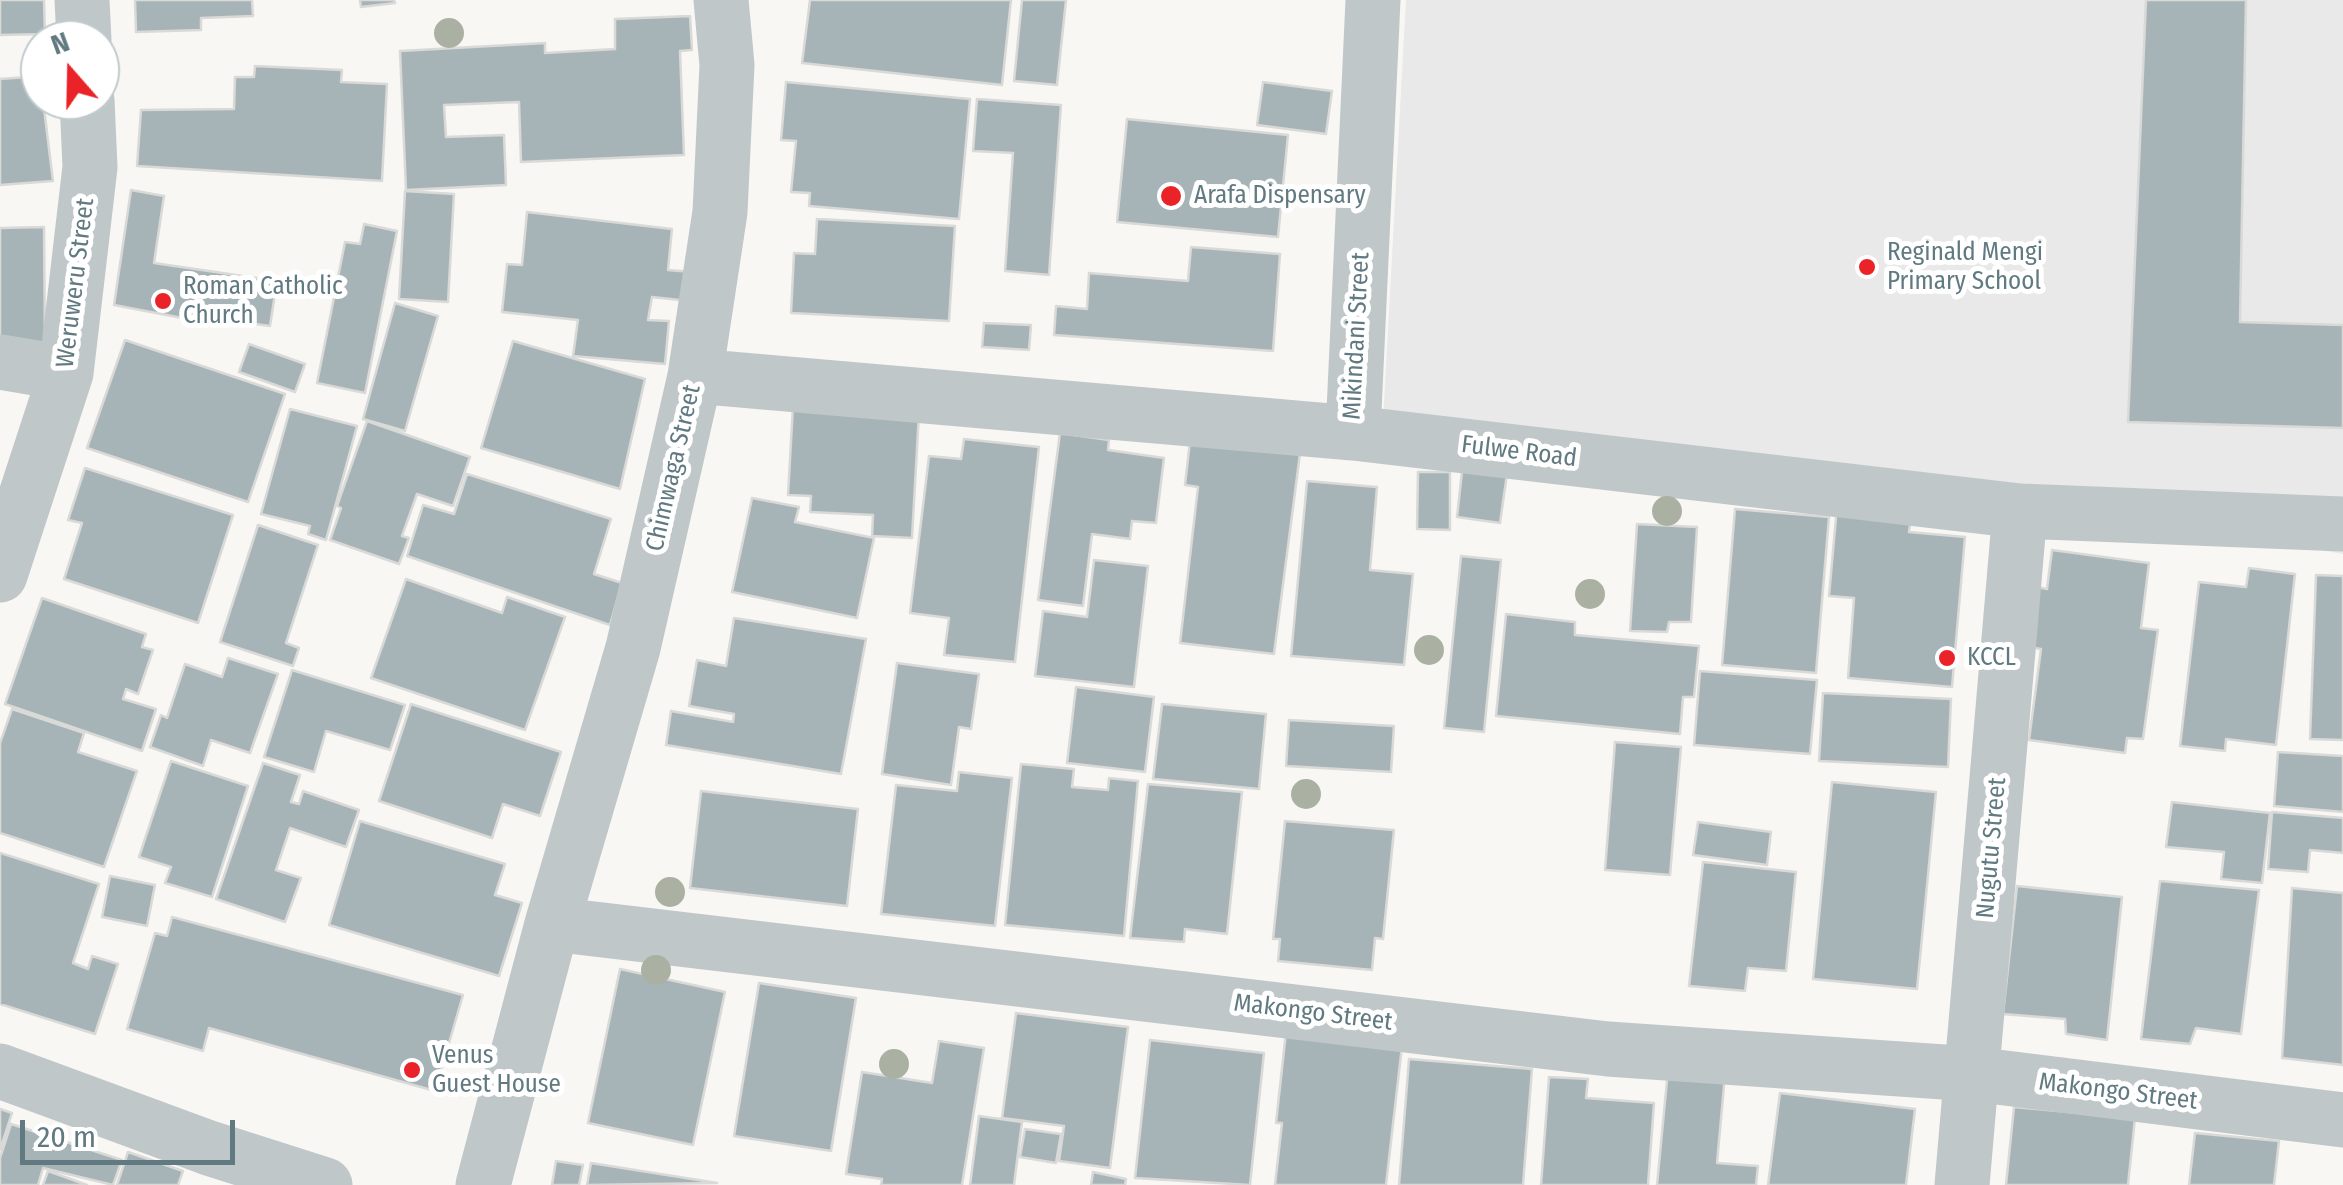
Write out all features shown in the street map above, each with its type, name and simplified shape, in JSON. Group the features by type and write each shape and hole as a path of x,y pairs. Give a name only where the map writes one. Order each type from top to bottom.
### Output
{"street":[{"name":"Chimwaga Street","path":"552,924 633,648 695,376 720,212 727,65 721,0"},
{"name":"Mikindani Street","path":"1353,433 1373,0"},
{"name":"Weruweru Street","path":"0,576 66,373 90,167 88,120"},
{"path":"0,362 66,373"},
{"name":"Fulwe Road","path":"695,376 1353,433 2020,512 2343,524"},
{"name":"Nugutu Street","path":"1962,1185 2020,512"},
{"path":"482,1185 552,924"},
{"name":"Makongo Street","path":"552,924 1608,1049 1973,1074 2343,1120"},
{"path":"0,1070 209,1148 324,1185"}],"shaded area":[{"name":"Reginald Mengi Primary School","path":"1406,0 2343,0 2343,554 2031,500 1381,458"}],"building":[{"path":"0,0 44,0 45,20 20,20 20,35 0,35"},
{"path":"135,0 252,0 253,16 201,18 201,30 136,32"},
{"path":"360,0 394,0 395,3 361,7"},
{"path":"810,0 1011,0 1002,85 802,63"},
{"path":"1022,0 1066,0 1057,85 1014,81"},
{"path":"2146,0 2246,0 2240,322 2343,325 2343,428 2128,422"},
{"path":"690,16 692,50 680,51 684,155 521,162 519,102 444,105 446,137 504,135 506,185 406,190 400,51 545,43 545,53 615,49 615,19"},
{"path":"255,66 342,70 341,82 387,84 382,181 137,166 141,110 234,109 235,77 254,77"},
{"path":"20,78 20,120 45,120 53,181 0,185 0,79"},
{"path":"786,82 970,99 959,219 809,206 810,193 791,192 796,141 781,140"},
{"path":"1263,82 1332,91 1326,134 1257,125"},
{"path":"977,99 1061,105 1049,275 1005,271 1013,153 973,151"},
{"path":"1127,119 1288,135 1278,237 1117,222"},
{"path":"131,190 164,196 154,263 277,281 270,326 198,316 198,321 114,305"},
{"path":"405,191 454,194 448,302 399,299"},
{"path":"527,212 672,229 668,270 692,272 689,301 652,297 648,320 669,321 665,364 573,356 578,320 502,312 507,264 522,265"},
{"path":"817,219 955,226 949,321 791,313 794,253 815,254"},
{"path":"364,224 397,231 365,393 317,383 345,242 360,244"},
{"path":"44,227 45,346 0,347 0,228"},
{"path":"1191,247 1280,254 1273,351 1054,335 1056,306 1087,309 1089,273 1188,281"},
{"path":"395,303 438,316 405,431 363,419"},
{"path":"984,323 1031,325 1029,350 982,347"},
{"path":"125,340 285,394 248,502 87,448"},
{"path":"513,341 645,379 620,489 481,448"},
{"path":"249,344 305,364 295,392 239,372"},
{"path":"793,406 919,413 912,538 872,536 873,515 810,512 811,496 788,495"},
{"path":"290,409 357,426 326,540 308,534 310,526 261,514"},
{"path":"367,421 470,457 453,506 417,494 402,536 409,538 399,564 330,540 341,508 337,506"},
{"path":"1191,432 1301,446 1274,654 1180,643 1198,487 1185,485"},
{"path":"1060,433 1109,440 1108,450 1164,458 1156,523 1132,521 1130,539 1092,534 1083,606 1038,600"},
{"path":"964,439 1039,447 1015,662 944,655 949,618 910,613 929,456 961,459"},
{"path":"1463,462 1508,467 1500,523 1457,517"},
{"path":"85,468 233,515 198,623 64,579 82,523 68,520"},
{"path":"1418,472 1450,472 1450,530 1417,529"},
{"path":"467,474 611,519 594,574 622,583 610,625 407,556 423,505 454,514"},
{"path":"1307,481 1377,487 1370,570 1413,574 1404,665 1291,656"},
{"path":"1838,495 1911,519 1909,532 1965,537 1952,687 1848,678 1854,598 1829,596"},
{"path":"752,498 799,507 795,522 874,538 857,618 732,592"},
{"path":"1735,509 1829,517 1816,673 1722,665"},
{"path":"1637,524 1697,527 1691,622 1669,622 1667,632 1630,631"},
{"path":"258,525 318,545 286,643 299,648 293,666 220,642"},
{"path":"2052,550 2149,563 2141,628 2158,630 2143,739 2127,738 2125,753 2029,740 2041,649 2029,647 2037,587 2047,589"},
{"path":"1461,556 1501,560 1484,732 1444,728"},
{"path":"1094,560 1148,566 1134,687 1035,676 1043,611 1087,617"},
{"path":"2249,568 2295,574 2276,745 2226,739 2225,751 2180,746 2199,582 2246,587"},
{"path":"2316,575 2343,576 2343,740 2310,739"},
{"path":"406,579 502,613 507,597 565,617 525,730 371,678"},
{"path":"42,598 146,634 142,647 153,650 138,694 126,689 123,699 156,709 142,751 5,704"},
{"path":"1506,614 1575,622 1575,635 1699,646 1694,697 1683,697 1680,734 1496,716"},
{"path":"734,618 866,639 841,774 666,745 671,711 733,722 734,714 689,706 697,660 726,666"},
{"path":"228,658 278,674 250,753 211,740 203,766 150,747 161,715 167,718 185,664 222,677"},
{"path":"897,663 979,674 971,729 959,727 951,785 882,774"},
{"path":"292,670 405,705 390,750 326,731 314,772 264,757"},
{"path":"1700,671 1817,680 1810,754 1694,745"},
{"path":"1076,687 1154,697 1145,772 1067,763"},
{"path":"1823,693 1951,699 1948,767 1819,761"},
{"path":"411,704 561,752 540,816 503,804 492,838 379,801"},
{"path":"1162,704 1266,714 1259,789 1153,779"},
{"path":"12,709 84,733 78,752 137,771 104,867 0,833 0,743"},
{"path":"1289,720 1394,726 1391,772 1286,766"},
{"path":"1615,742 1681,747 1670,875 1605,870"},
{"path":"2278,752 2343,756 2343,812 2274,806"},
{"path":"171,761 248,786 212,897 165,883 171,867 139,857"},
{"path":"263,763 300,775 291,802 299,804 303,791 359,810 346,847 290,828 276,870 301,878 285,922 216,899"},
{"path":"1021,764 1074,769 1072,787 1108,790 1109,778 1138,781 1124,936 1005,925"},
{"path":"959,772 1012,778 995,926 881,914 896,785 957,791"},
{"path":"1832,782 1936,792 1917,989 1813,979"},
{"path":"1148,784 1242,792 1227,934 1185,929 1184,942 1130,938"},
{"path":"701,791 858,809 847,906 690,888"},
{"path":"2172,802 2270,813 2262,883 2221,879 2224,852 2166,847"},
{"path":"2272,812 2343,818 2343,853 2310,850 2308,872 2268,869"},
{"path":"360,821 505,864 495,895 522,903 499,976 329,925"},
{"path":"1285,821 1394,830 1383,939 1375,938 1372,970 1278,961 1280,939 1273,939"},
{"path":"1698,822 1771,832 1767,865 1693,855"},
{"path":"0,853 99,884 73,963 88,969 92,956 118,964 95,1034 0,1004"},
{"path":"1703,862 1796,872 1786,971 1748,968 1745,991 1689,986"},
{"path":"110,876 155,885 147,926 102,917"},
{"path":"2160,881 2259,890 2241,1034 2196,1028 2190,1044 2141,1039"},
{"path":"2017,886 2122,897 2107,1040 2066,1034 2065,1019 2003,1014"},
{"path":"2292,888 2343,893 2343,1065 2282,1058"},
{"path":"172,917 463,995 435,1091 209,1028 203,1051 127,1029 155,933 167,936"},
{"path":"620,969 725,992 693,1145 588,1123"},
{"path":"759,983 856,998 831,1151 734,1136"},
{"path":"1016,1013 1128,1027 1110,1168 1059,1161 1064,1126 1002,1118"},
{"path":"1286,1032 1402,1046 1386,1185 1275,1185 1282,1123 1276,1123"},
{"path":"1150,1040 1264,1053 1250,1185 1135,1178"},
{"path":"939,1041 984,1048 962,1185 881,1185 882,1179 846,1174 862,1072 932,1083"},
{"path":"1409,1059 1532,1069 1523,1185 1399,1185"},
{"path":"1668,1070 1725,1075 1717,1163 1758,1166 1756,1185 1657,1185"},
{"path":"1549,1077 1588,1079 1586,1098 1654,1103 1648,1185 1541,1185"},
{"path":"1780,1093 1915,1109 1906,1185 1768,1185"},
{"path":"2014,1107 2135,1118 2128,1185 2006,1185"},
{"path":"0,1109 12,1113 0,1150"},
{"path":"979,1116 1022,1122 1014,1185 970,1185"},
{"path":"11,1124 122,1160 113,1185 43,1168 38,1185 0,1185 0,1158"},
{"path":"1025,1129 1061,1134 1056,1163 1020,1157"},
{"path":"2195,1133 2279,1141 2274,1185 2189,1185"},
{"path":"128,1152 183,1171 178,1185 117,1185"},
{"path":"556,1161 583,1165 579,1185 552,1185"},
{"path":"591,1163 717,1183 587,1185"},
{"path":"48,1171 87,1185 43,1185"},
{"path":"1093,1172 1126,1179 1125,1185 1091,1185"}],"place":[{"name":"Arafa Dispensary","path":"1171,196"},
{"name":"Reginald Mengi Primary School","path":"1867,267"},
{"name":"Roman Catholic Church","path":"163,301"},
{"name":"KCCL","path":"1947,658"},
{"name":"Venus Guest House","path":"412,1070"}]}
